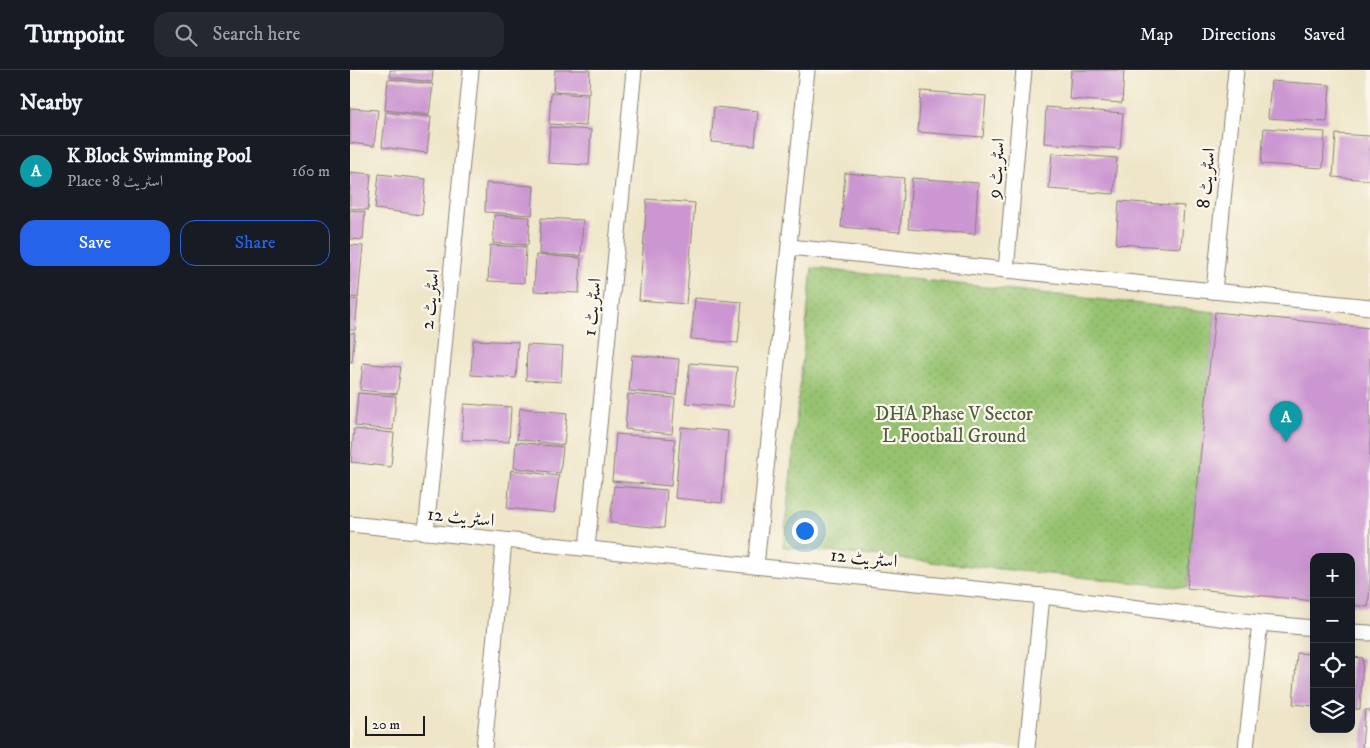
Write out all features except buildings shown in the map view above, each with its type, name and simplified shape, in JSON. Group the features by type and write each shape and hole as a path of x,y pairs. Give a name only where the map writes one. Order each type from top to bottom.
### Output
{"street":[{"name":"اسٹریٹ 2","path":"426,532 471,70"},
{"name":"اسٹریٹ 1","path":"587,548 634,70"},
{"path":"756,566 807,70"},
{"name":"اسٹریٹ 9","path":"1006,270 1024,70"},
{"name":"اسٹریٹ 8","path":"1214,291 1236,70"},
{"path":"790,246 1370,307"},
{"name":"اسٹریٹ 12","path":"350,524 1042,596 1310,628"},
{"path":"484,748 504,541"},
{"path":"1027,748 1042,596"},
{"path":"1246,748 1260,623"},
{"path":"1355,632 1370,634"}],"green space":[{"name":"DHA Phase V Sector L Football Ground","path":"812,268 1215,312 1187,588 783,547"}],"place":[{"name":"K Block Swimming Pool","path":"1286,442"}]}
